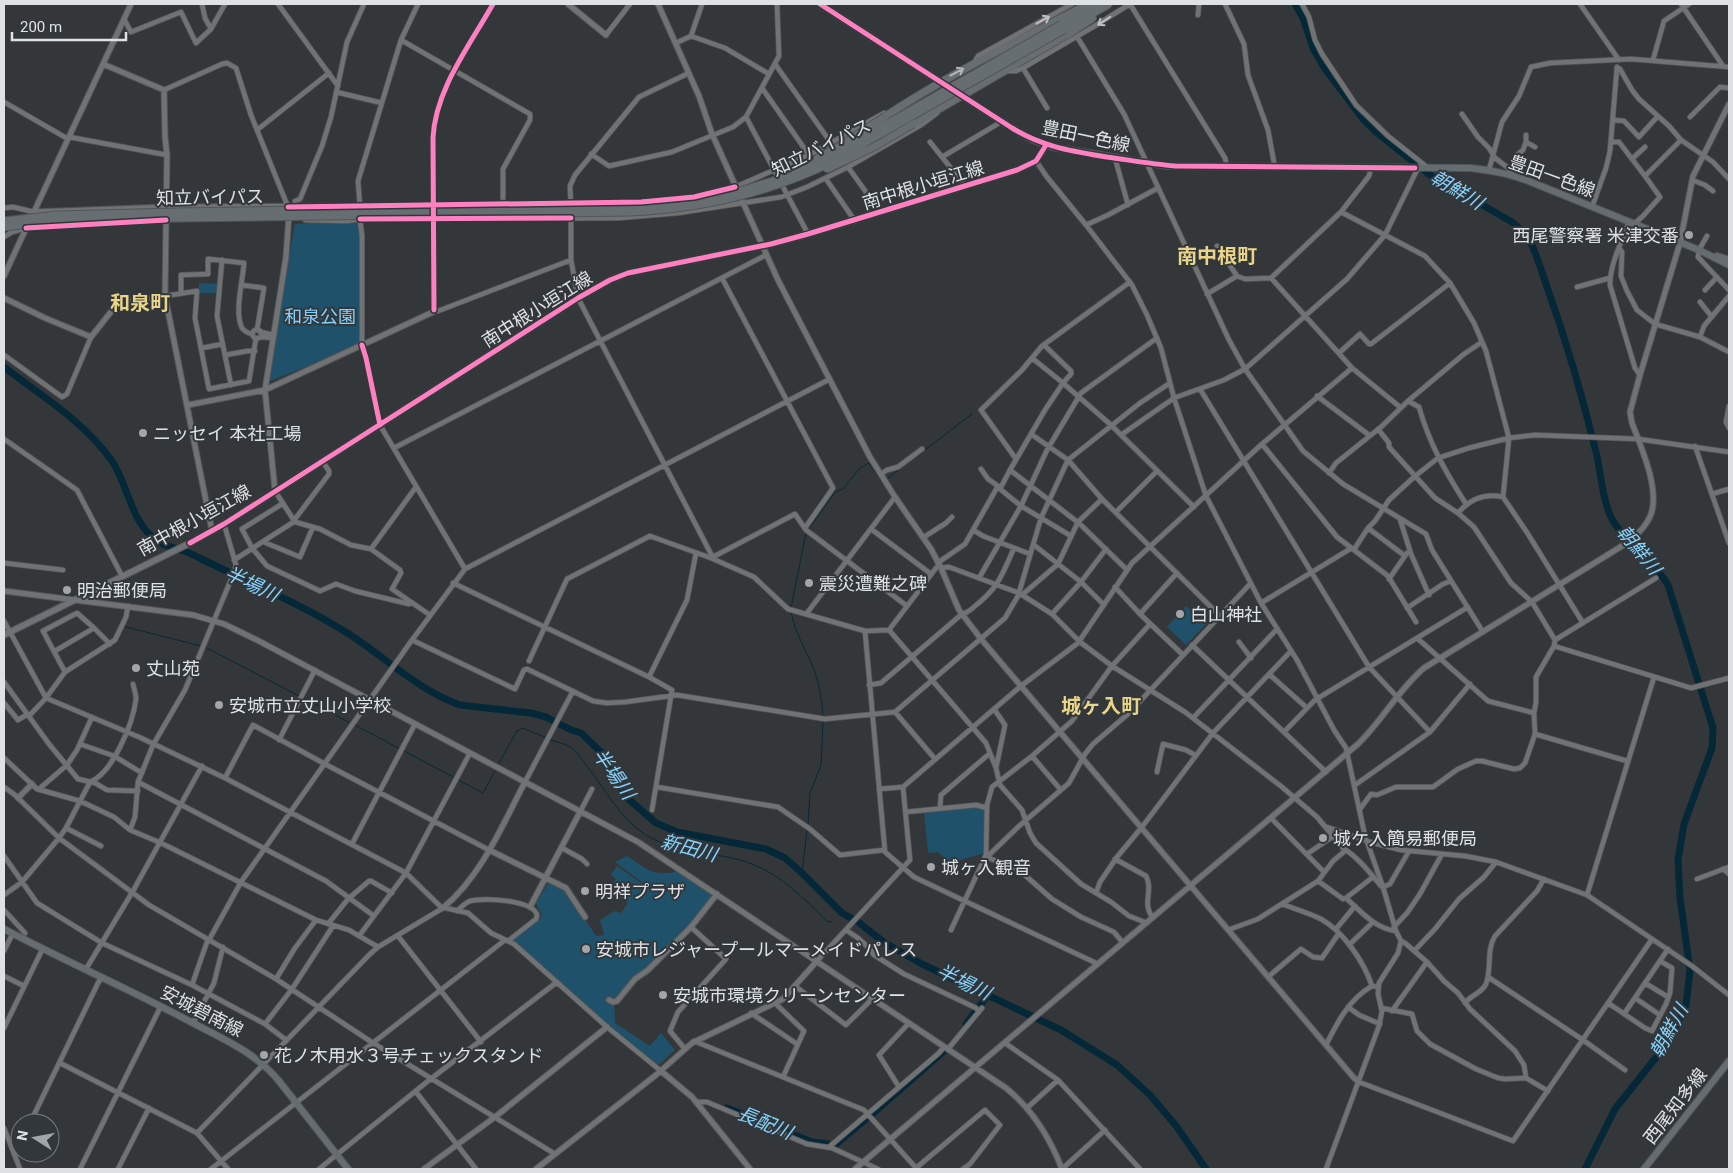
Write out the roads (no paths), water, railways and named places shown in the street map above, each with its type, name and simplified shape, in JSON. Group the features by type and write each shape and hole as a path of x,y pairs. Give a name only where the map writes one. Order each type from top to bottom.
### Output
{"highway":[{"path":"746,190 796,169 838,147 941,82 1061,14 1088,4"},
{"path":"746,190 798,171 828,157 1097,4"},
{"name":"知立バイパス","path":"4,227 54,221 104,219 630,212 670,209 732,198 776,186 826,165 1109,4"},
{"path":"732,198 764,193 841,163 945,105 963,97 974,88 1074,35 1117,4"},
{"name":"知立バイパス","path":"4,221 56,215 177,212 651,205 697,200 746,190"}],"main road":[{"name":"豊田一色線","path":"820,4 1001,122 1023,135 1046,145 1115,158 1175,166 1489,170 1513,175 1699,250 1729,265"},
{"path":"1036,161 1046,145"},
{"name":"南中根小垣江線","path":"6,634 190,543 224,524 578,298 610,280 628,273 761,246 855,221 966,187 1017,170 1036,161"},
{"name":"豊田一色線","path":"1708,254 1729,260"},
{"name":"安城碧南線","path":"4,929 161,1006 246,1051 264,1064 348,1169"},
{"name":"西尾知多線","path":"1644,1169 1729,1061"}],"street":[{"path":"4,276 131,4"},
{"path":"202,4 205,18 211,29"},
{"path":"124,19 131,32 181,12 196,43 211,29 225,4"},
{"path":"278,4 338,86"},
{"path":"297,207 295,201 300,199 322,146 331,117 347,42 364,4"},
{"path":"360,206 358,181 401,40 418,4"},
{"path":"188,406 264,390 430,314 434,310 434,119 441,97 493,4"},
{"path":"568,4 606,35 630,4"},
{"path":"658,4 699,96 712,134 761,246 881,474 924,537 940,565 962,614 981,639 1359,1082 1513,1141 1652,939"},
{"path":"691,36 702,4"},
{"path":"591,154 606,165 612,166 672,152 732,127 746,117 780,53 777,4"},
{"path":"1072,4 1061,14 1124,114 1207,294 1245,369 1303,451 1343,484 1426,535 1432,550 1483,632"},
{"path":"1006,71 1016,71 1023,68 1074,35 1130,4 1225,158 1227,167"},
{"path":"1198,15 1199,4"},
{"path":"1226,4 1244,44 1248,75 1268,130 1275,168"},
{"path":"1302,4 1322,54 1356,105 1388,136 1427,168"},
{"path":"1580,4 1618,60 1612,142 1606,168 1592,207"},
{"path":"1653,60 1663,23 1682,6 1689,4"},
{"path":"1682,6 1723,66"},
{"path":"676,43 691,36 726,48 769,74"},
{"path":"401,40 530,114 530,120 504,169 503,204"},
{"path":"1489,170 1502,122 1518,96 1530,67 1550,63 1653,60 1729,67"},
{"path":"103,64 164,90 227,63 236,68 257,130 288,207 290,219 286,257 264,390 275,491 293,520 351,545 371,549 401,571 392,588 430,615"},
{"path":"775,64 876,206 878,213"},
{"path":"1617,67 1632,90 1669,126 1680,140 1713,162 1729,179"},
{"path":"1023,68 1048,108"},
{"path":"688,72 639,97 591,154 571,183 571,260 578,298 711,558"},
{"path":"257,130 328,73"},
{"path":"1690,116 1720,87 1729,88"},
{"path":"762,88 809,155"},
{"path":"164,90 167,155 166,296 212,531"},
{"path":"336,92 382,103"},
{"path":"4,102 68,138 167,155"},
{"path":"855,1169 1347,754 1368,734 1416,675 1439,658 1622,546 1642,529 1651,514 1652,486 1630,412 1680,243 1692,180 1696,168 1729,104"},
{"path":"4,237 12,232 26,228 166,220 290,219 348,221 360,219 571,218 650,216 706,210 788,195 848,167 921,125 945,105"},
{"path":"4,208 34,212 166,206 297,207 623,203 675,200 735,187 809,155 892,108 899,108"},
{"path":"1462,114 1498,162 1507,167 1513,175"},
{"path":"1614,120 1624,121 1639,137 1658,116"},
{"path":"746,117 808,234"},
{"path":"942,157 1001,122"},
{"path":"1513,175 1517,155 1523,150 1526,135"},
{"path":"1645,176 1680,140"},
{"path":"930,142 966,187"},
{"path":"1526,142 1535,147"},
{"path":"1612,142 1619,142 1660,197 1643,216 1632,223 1619,248 1610,278 1610,285 1635,368 1640,375"},
{"path":"1632,159 1645,147"},
{"path":"1115,158 1128,205"},
{"path":"1036,161 1130,282 1138,295 1158,338 1174,398 1206,496 1261,604 1291,650 1346,748 1366,840 1383,887 1395,929 1401,941 1415,950 1518,1055 1524,1065 1526,1078"},
{"path":"1217,246 1237,276 1245,278 1272,278 1341,212 1369,176 1371,168"},
{"path":"1121,435 1174,398 1224,380 1245,369 1347,279 1385,235 1417,168"},
{"path":"826,178 855,221"},
{"path":"1692,180 1705,185 1713,191"},
{"path":"1086,225 1158,188"},
{"path":"1341,212 1425,256 1450,283 1474,323 1482,342 1509,438 1503,497 1583,623"},
{"path":"360,219 362,236 362,345 380,425 465,569"},
{"path":"1707,236 1699,250 1698,257 1729,290"},
{"path":"1619,248 1622,252 1621,276 1637,310 1655,324 1700,337 1729,352"},
{"path":"394,448 766,255"},
{"path":"181,293 181,275 208,274 208,259 244,263 239,308 241,323 244,330 252,334 273,337"},
{"path":"222,260 217,316 231,385"},
{"path":"434,310 438,311 571,260"},
{"path":"1207,294 1237,276"},
{"path":"1706,290 1717,277"},
{"path":"722,278 833,488 806,530"},
{"path":"1272,278 1352,368 1400,408"},
{"path":"1577,287 1610,278"},
{"path":"1016,460 981,410 1044,344 1130,282"},
{"path":"1338,353 1360,334 1371,344 1450,283"},
{"path":"4,355 62,397 67,394 91,337 118,304 197,290 195,318 209,389 249,381 264,288 242,285"},
{"path":"1700,337 1704,326 1729,296"},
{"path":"4,298 91,337"},
{"path":"1700,302 1712,318"},
{"path":"979,578 1031,486 1049,447 1079,395 1158,338"},
{"path":"1329,473 1336,463 1378,429 1408,401 1464,354 1482,342"},
{"path":"202,348 223,344"},
{"path":"889,630 931,574 965,544 1031,434 1070,374 1071,371 1044,344"},
{"path":"225,355 254,351"},
{"path":"1032,358 1079,395 1194,506"},
{"path":"879,789 903,787 1021,686 1080,642 1126,569 1262,444 1352,368"},
{"path":"192,985 209,939 241,882 412,640 465,569 830,380"},
{"path":"1021,594 1041,518 1068,460 1111,425 1170,382"},
{"path":"1200,388 1369,667 1430,732"},
{"path":"1317,396 1369,435"},
{"path":"1408,401 1419,407 1427,435 1442,467 1466,504"},
{"path":"1729,406 1726,422 1729,428"},
{"path":"1378,429 1390,443 1389,447 1414,477 1435,498 1468,520 1478,532 1511,583 1532,602 1554,643 1691,688 1729,678"},
{"path":"1031,434 1068,460 1102,499 1220,616"},
{"path":"1261,604 1355,548 1394,495 1438,458 1509,438 1535,435 1638,439 1729,452"},
{"path":"4,439 77,490 122,576"},
{"path":"1262,444 1337,537 1390,579 1416,622"},
{"path":"1695,446 1729,542"},
{"path":"881,474 898,467 922,449"},
{"path":"234,560 292,523 329,474 323,462"},
{"path":"981,469 988,479 999,486 1020,506 1071,536"},
{"path":"1010,470 1078,522 1126,569"},
{"path":"1116,512 1157,471"},
{"path":"371,549 416,487"},
{"path":"1712,494 1729,488"},
{"path":"1458,513 1466,504 1486,496 1495,495 1503,497"},
{"path":"807,613 895,497"},
{"path":"412,640 515,689 526,669 597,702 638,701 672,695 823,718 895,712 1005,618 1021,594 1058,564 1078,522 1102,499"},
{"path":"282,504 242,529 252,548 267,566 320,591 336,584 379,597 408,604 412,603"},
{"path":"711,558 795,514 806,530 907,606"},
{"path":"924,537 952,517"},
{"path":"1400,519 1410,551 1429,595"},
{"path":"130,830 135,817 138,782 153,745 185,690 235,570 224,524"},
{"path":"264,540 266,543 300,557 313,527"},
{"path":"1368,528 1405,556"},
{"path":"871,529 931,574"},
{"path":"972,530 1030,554"},
{"path":"529,661 567,579 650,536 711,558 754,578 791,610 865,631 889,630"},
{"path":"1034,545 1081,582 1104,605"},
{"path":"869,685 881,683 962,614 985,598 997,585 1014,548"},
{"path":"1052,614 1081,582 1106,549"},
{"path":"1390,579 1410,551"},
{"path":"650,677 687,600 696,553"},
{"path":"4,563 63,570"},
{"path":"940,565 1021,594 1052,614 1080,642 1112,666 1194,718 1295,798 1327,827 1332,837 1364,865 1383,887"},
{"path":"1140,614 1178,573"},
{"path":"1360,809 1370,795 1377,795 1396,787 1433,787 1458,769 1476,762 1482,761 1517,769 1525,763 1535,734 1536,677 1554,643 1656,578"},
{"path":"1407,608 1443,584 1451,581"},
{"path":"454,583 650,677 672,690 652,810"},
{"path":"951,930 987,856 1073,778 1093,744 1124,718 1182,654 1250,584"},
{"path":"1116,587 1140,614 1182,654"},
{"path":"4,591 174,612 213,621 257,640 645,846 1006,1088 1026,1108 1049,1140 1062,1169 1105,1130"},
{"path":"4,702 18,720 28,715 46,698 65,672 115,640 126,617 128,606"},
{"path":"1284,732 1318,698 1468,608"},
{"path":"65,672 43,631 77,613 110,644"},
{"path":"4,621 6,634 46,698 202,766 352,844 406,873 443,908 468,913 491,932 519,949 607,1027 697,1102 750,1169"},
{"path":"987,856 987,808 992,787 1032,756 1072,721 1112,666 1150,624"},
{"path":"55,651 94,628"},
{"path":"1194,718 1277,629"},
{"path":"889,630 986,743 996,768 999,782 1007,795 1021,807 1030,833 1036,843 1080,884 1129,916 1147,923"},
{"path":"865,631 884,850 914,877 1098,964"},
{"path":"1417,638 1488,701 1534,713"},
{"path":"1239,642 1251,658"},
{"path":"1192,645 1326,772"},
{"path":"1096,893 1100,882 1116,859 1195,755 1213,733 1291,650"},
{"path":"279,740 315,670"},
{"path":"1270,674 1307,708"},
{"path":"1587,895 1654,677"},
{"path":"4,682 49,744 78,779 95,783 106,790 138,791"},
{"path":"4,895 22,882 66,828 90,782 97,779 114,756 128,733 136,697 133,684"},
{"path":"1355,785 1430,732 1470,684"},
{"path":"197,1133 378,947 443,908 467,883 489,850 573,691"},
{"path":"994,709 1005,726 996,768"},
{"path":"895,712 935,759"},
{"path":"39,789 67,765 80,744 92,717"},
{"path":"352,844 416,724"},
{"path":"226,778 253,725 434,822 566,888 585,917"},
{"path":"1535,734 1627,761"},
{"path":"80,744 114,756 142,773"},
{"path":"1157,772 1162,744 1186,750 1195,755"},
{"path":"359,936 406,873 470,753"},
{"path":"940,808 941,796 990,754"},
{"path":"1032,756 1060,789"},
{"path":"4,758 39,789 80,801 114,817 130,830 161,843 316,920 345,928 378,947"},
{"path":"86,969 161,843 202,766"},
{"path":"138,782 326,881 374,916"},
{"path":"18,798 32,784"},
{"path":"4,787 18,798 58,838 150,904 276,979 373,1043 555,1154"},
{"path":"657,787 778,807 807,827 840,855 884,850"},
{"path":"536,1169 661,1071 694,1041 783,999 904,868 910,858 903,787"},
{"path":"530,907 592,790"},
{"path":"906,812 978,805 987,808"},
{"path":"1272,818 1324,872"},
{"path":"1327,827 1366,840 1409,851 1473,856 1496,862 1587,895 1702,973 1729,995"},
{"path":"66,828 101,846"},
{"path":"1307,854 1332,837"},
{"path":"562,848 582,858 587,864"},
{"path":"1228,930 1258,919 1318,881 1333,861 1346,850"},
{"path":"1383,887 1390,884 1409,851"},
{"path":"1395,929 1417,899 1442,854"},
{"path":"4,856 37,903 102,943 208,993 264,1024 286,1040"},
{"path":"987,856 1018,869 1052,898 1081,917 1114,932 1124,943"},
{"path":"1116,859 1130,865 1148,878 1148,909 1153,918"},
{"path":"1415,950 1459,899 1484,877 1496,862"},
{"path":"1697,879 1729,867"},
{"path":"1723,869 1729,874"},
{"path":"1346,898 1373,877"},
{"path":"1465,1003 1485,986 1488,977 1492,940 1537,891 1544,879"},
{"path":"328,924 349,898 370,881 392,892"},
{"path":"1318,881 1337,896 1343,899 1346,898 1373,922 1391,930 1395,929"},
{"path":"609,1000 616,1001 635,979 648,970 691,928 717,894"},
{"path":"212,1169 440,990 537,917 536,911 519,902 469,901 457,911"},
{"path":"1282,904 1317,917 1338,931 1367,971 1372,986"},
{"path":"1268,977 1301,949 1313,957 1322,958 1355,906"},
{"path":"4,910 25,933"},
{"path":"276,979 295,948 316,920"},
{"path":"1349,945 1373,922"},
{"path":"264,1024 292,989 333,926"},
{"path":"684,1049 670,1031 678,1012 726,959 691,928"},
{"path":"829,1147 946,1048 979,1010 904,974 874,956 847,929"},
{"path":"398,936 481,1042"},
{"path":"4,951 11,937"},
{"path":"1326,1169 1380,1024 1381,1008 1378,987 1383,974 1398,953 1401,941"},
{"path":"193,1023 214,983 223,947"},
{"path":"4,1028 43,948"},
{"path":"1624,1014 1668,950"},
{"path":"1608,1003 1652,1031 1668,998 1672,968 1660,961"},
{"path":"1392,1011 1427,962"},
{"path":"4,976 24,986"},
{"path":"35,1113 102,977"},
{"path":"1488,977 1626,1070"},
{"path":"319,1169 432,1078 557,982"},
{"path":"1645,983 1668,998"},
{"path":"795,986 846,1025 872,999"},
{"path":"1326,1045 1348,1007 1363,991 1372,986 1378,987"},
{"path":"1635,998 1660,1015"},
{"path":"775,1004 804,1030 783,1077"},
{"path":"80,1169 161,1006"},
{"path":"1348,1007 1380,1024"},
{"path":"1381,1008 1412,1014 1417,1031 1430,1044 1476,1069 1505,1079 1526,1078 1548,1091"},
{"path":"751,1013 797,1044"},
{"path":"899,1087 879,1055 909,1023"},
{"path":"424,1169 495,1117 607,1027"},
{"path":"694,1041 868,1113 917,1169 985,1110 1000,1126 970,1164 963,1169"},
{"path":"1005,1043 1058,1080 1140,1169"},
{"path":"60,1063 197,1133 228,1169"},
{"path":"1026,1108 1058,1080"},
{"path":"416,1092 476,1169"},
{"path":"697,1102 707,1102 807,1144 829,1147 878,1169"},
{"path":"118,1169 149,1108"},
{"path":"4,1128 10,1144"}],"waterway":[{"name":"朝鮮川","path":"1295,4 1303,18 1313,48 1325,69 1363,119 1376,132 1430,175 1512,222 1528,238 1539,262 1574,369 1592,434 1607,508 1622,534 1662,575 1668,585 1713,728 1712,748 1684,824 1678,860 1680,898 1690,970 1686,1005 1662,1050 1615,1109 1585,1169"},
{"name":"半場川","path":"4,367 75,421 101,447 117,470 139,520 156,540 164,545 190,554 316,615 363,643 416,682 445,699 460,705 531,713 546,717 581,733 602,753 626,797 656,823 677,832 766,849 785,858 842,913 858,922 885,943 922,964 1061,1030 1117,1065 1150,1095 1177,1127 1206,1169"},
{"path":"888,478 972,414"},
{"path":"808,530 835,492 843,489 860,468 869,463 882,482"},
{"path":"791,608 806,533"},
{"path":"791,612 815,673 820,692 823,717"},
{"name":"新田川","path":"122,626 201,646"},
{"name":"新田川","path":"205,647 299,696"},
{"name":"新田川","path":"302,697 350,723"},
{"path":"808,825 810,793 821,765 823,721"},
{"name":"新田川","path":"355,725 400,749"},
{"name":"新田川","path":"499,763 517,731 523,728 547,738"},
{"name":"新田川","path":"550,740 572,748 620,812 646,835 671,846 739,860 763,869 793,889 828,922 832,921"},
{"name":"新田川","path":"404,751 455,778"},
{"name":"新田川","path":"458,780 483,793 495,771"},
{"path":"802,873 807,829"},
{"name":"長配川","path":"966,1024 988,995"},
{"name":"長配川","path":"872,1114 944,1051"},
{"name":"長配川","path":"727,1108 812,1142 828,1144"},
{"name":"長配川","path":"834,1146 868,1117"}],"place":[{"name":"西尾警察署 米津交番","path":"1689,235"},
{"name":"ニッセイ 本社工場","path":"143,433"},
{"name":"震災遭難之碑","path":"809,583"},
{"name":"明治郵便局","path":"67,590"},
{"name":"白山神社","path":"1180,614"},
{"name":"丈山苑","path":"136,668"},
{"name":"安城市立丈山小学校","path":"219,705"},
{"name":"城ケ入簡易郵便局","path":"1323,838"},
{"name":"城ヶ入観音","path":"931,867"},
{"name":"明祥プラザ","path":"585,891"},
{"name":"安城市レジャープールマーメイドパレス","path":"586,949"},
{"name":"安城市環境クリーンセンター","path":"663,995"},
{"name":"花ノ木用水３号チェックスタンド","path":"264,1055"}],"district":[{"name":"南中根町","path":"1217,256"},
{"name":"和泉町","path":"140,303"},
{"name":"城ヶ入町","path":"1101,706"}],"park label":[{"name":"和泉公園","path":"320,316"}]}
